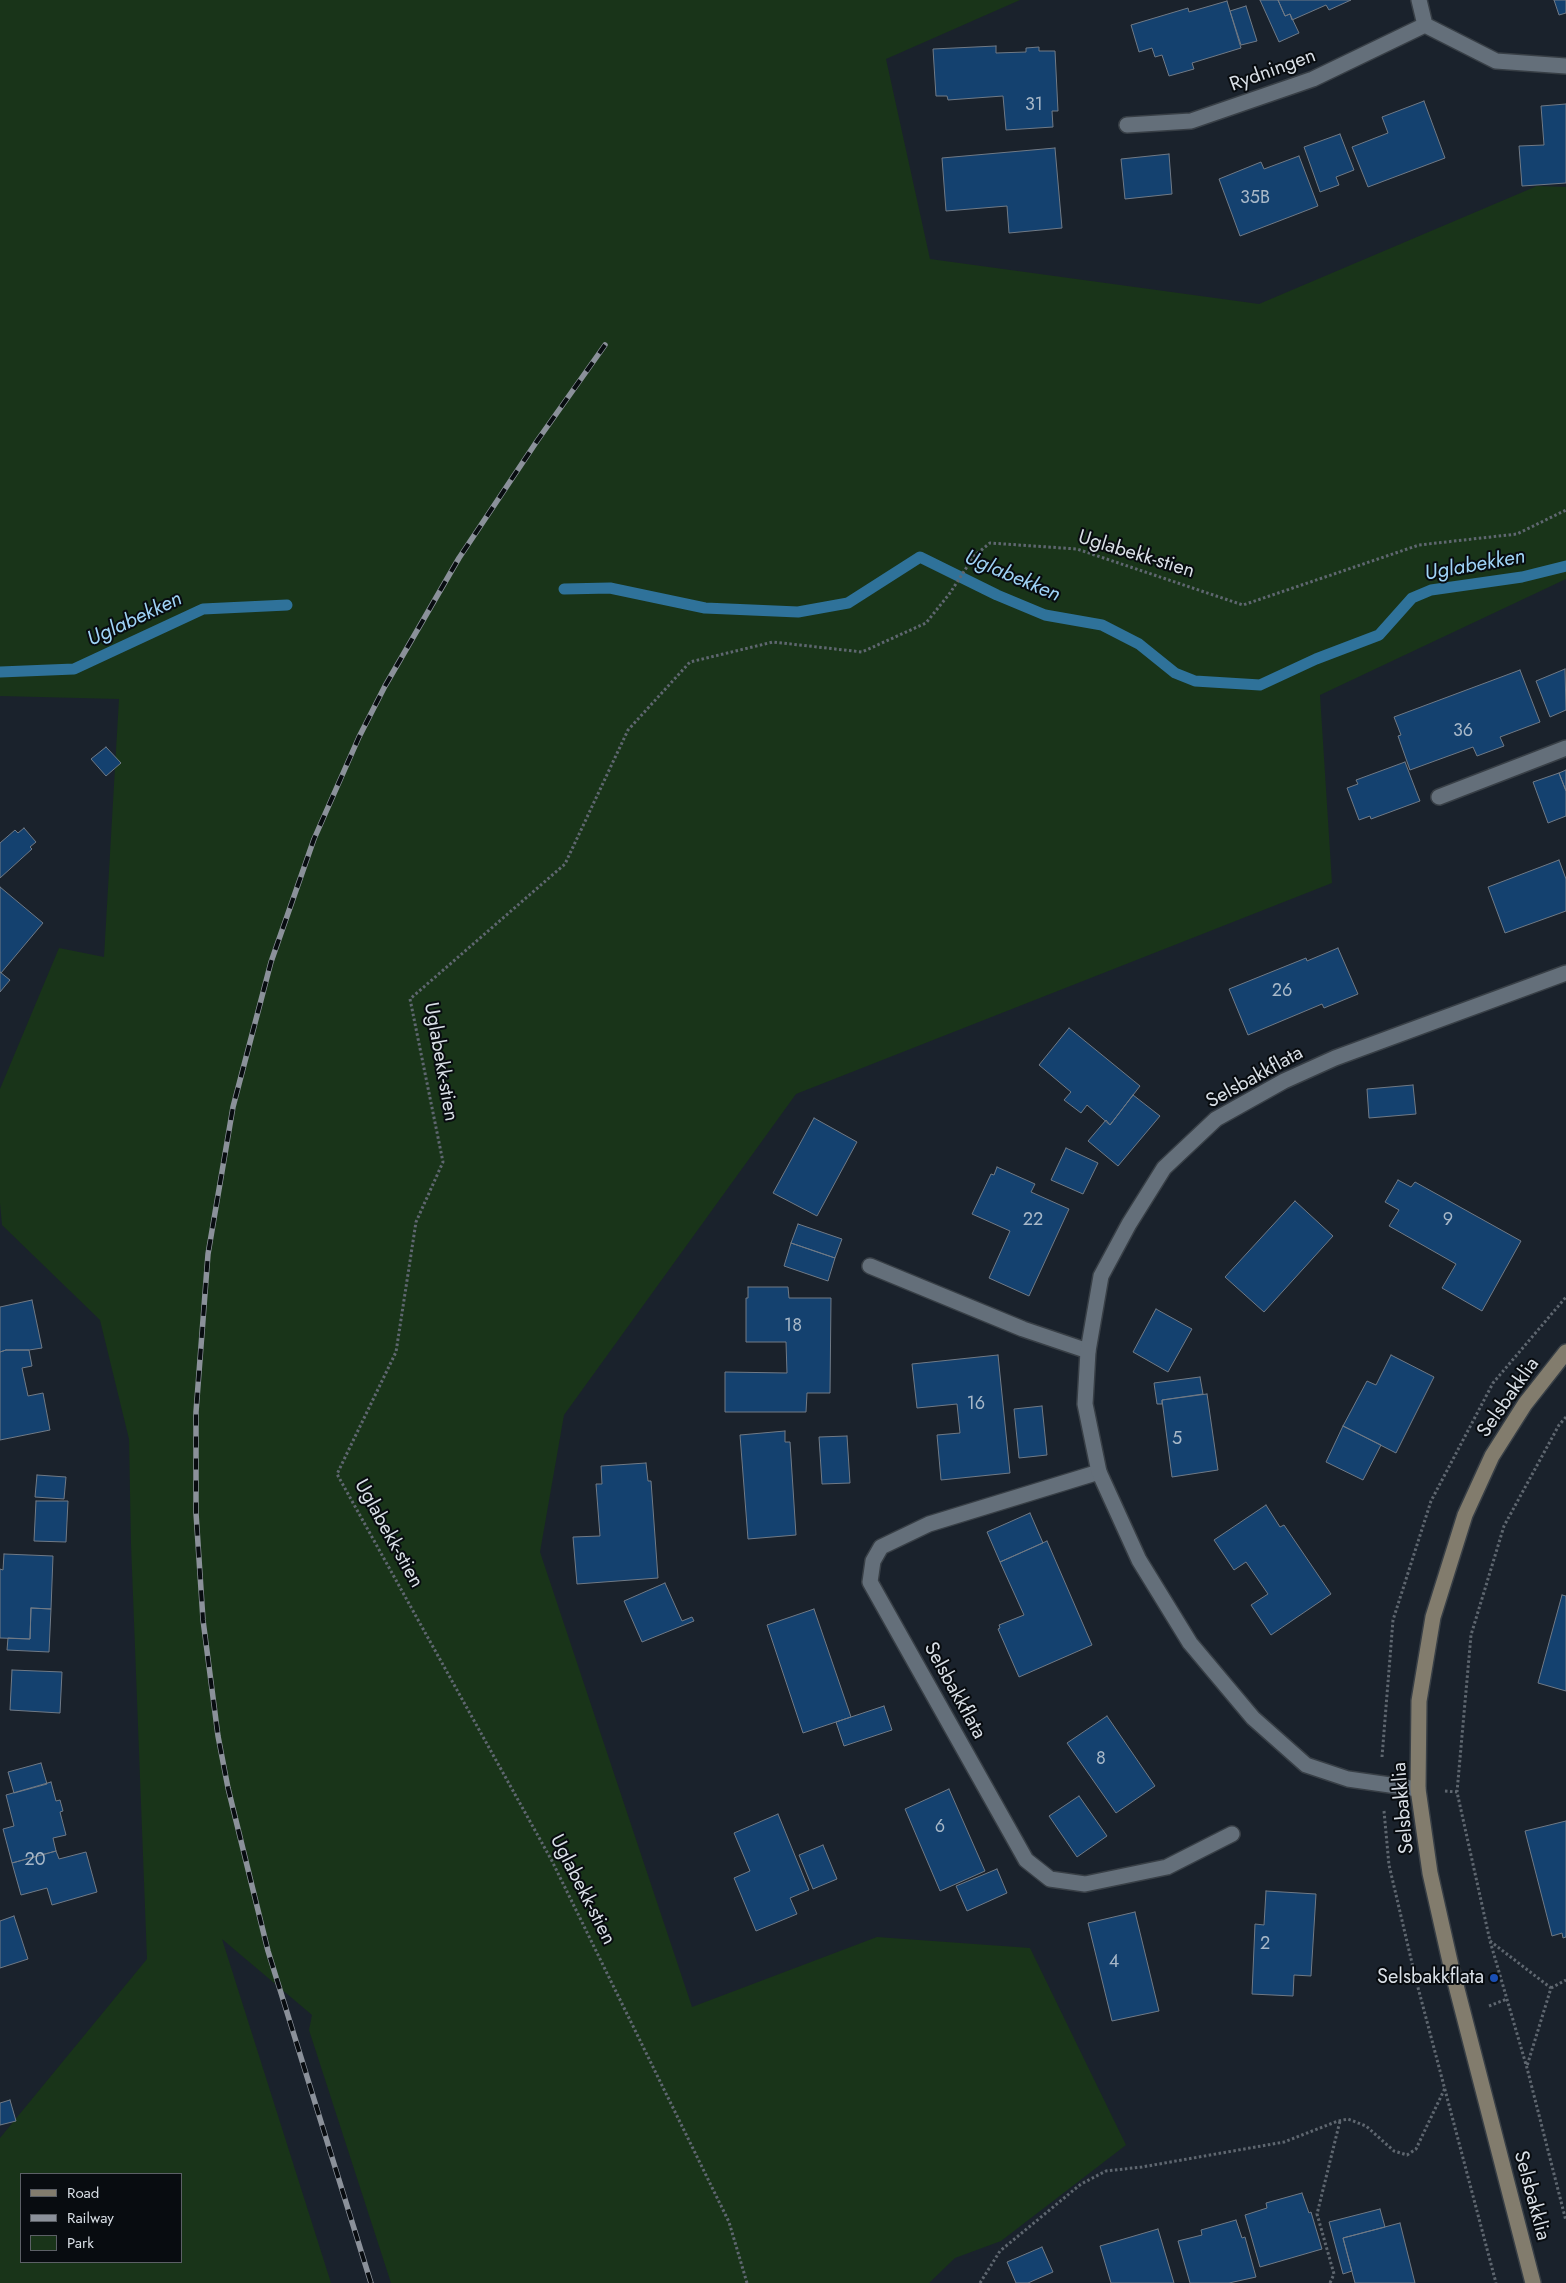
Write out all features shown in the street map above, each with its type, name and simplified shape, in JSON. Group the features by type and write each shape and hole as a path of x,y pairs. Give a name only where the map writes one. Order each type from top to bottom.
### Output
{"street":[{"path":"1419,0 1425,25 1496,62 1566,66"},
{"name":"Rydningen","path":"1127,125 1191,122 1313,79 1425,25"},
{"path":"1439,797 1566,748"},
{"name":"Selsbakkflata","path":"1418,1789 1348,1779 1306,1765 1253,1718 1190,1643 1139,1560 1099,1472 1085,1404 1088,1351 1101,1276 1129,1224 1164,1168 1216,1119 1284,1080 1335,1058 1566,973"},
{"path":"870,1266 1023,1329 1088,1351"},
{"name":"Selsbakklia","path":"1533,2283 1451,1966 1430,1873 1418,1789 1419,1701 1433,1617 1465,1515 1492,1456 1525,1404 1566,1352"},
{"name":"Selsbakkflata","path":"1099,1472 930,1524 881,1547 873,1561 870,1582 1026,1860 1050,1879 1085,1884 1167,1867 1232,1834"}],"path":[{"name":"Uglabekk-stien","path":"747,2283 729,2222 552,1861 337,1474 396,1352 416,1222 443,1162 410,1000 565,864 628,730 690,662 773,642 862,652 926,623 950,593 974,556 990,543 1077,549 1243,605 1418,545 1517,534 1566,510"},
{"path":"1566,1417 1559,1425 1504,1526 1471,1635 1457,1792 1490,1940 1527,2068 1566,2221"},
{"path":"1386,1833 1389,1865 1416,1980 1496,2283"},
{"path":"1490,1940 1551,1988"},
{"path":"1527,2068 1551,1988 1566,1980"},
{"path":"980,2283 1000,2251 1081,2184 1106,2171 1142,2167 1284,2142 1340,2120 1348,2119 1366,2126 1394,2151 1407,2155 1416,2149 1445,2088"},
{"path":"1330,2283 1334,2274 1317,2214 1340,2120"}],"green space":[{"path":"0,0 1020,0 886,59 930,259 1259,304 1537,186 1566,187 1566,579 1320,695 1332,883 796,1094 564,1415 540,1552 692,2007 877,1937 1030,1948 1126,2145 1001,2241 955,2258 929,2283 391,2283 309,2030 312,2015 222,1939 331,2283 0,2283 0,2138 147,1959 131,1544 129,1439 100,1320 2,1225 0,1203 0,1089 59,948 104,957 119,699 0,696"}],"building":[{"path":"1260,0 1278,0 1285,16 1290,14 1299,33 1279,42"},
{"path":"1278,0 1351,0 1329,10 1326,5 1292,20 1290,14 1285,16"},
{"path":"1554,0 1566,0 1566,13 1559,15"},
{"path":"1227,1 1241,48 1192,63 1194,69 1169,76 1162,55 1155,57 1152,48 1139,52 1131,25 1188,8 1189,12"},
{"path":"1246,6 1257,41 1241,45 1230,11"},
{"path":"996,46 996,53 1026,52 1026,48 1039,47 1039,51 1055,51 1058,111 1052,111 1053,127 1006,130 1003,96 948,100 947,96 936,96 933,49"},
{"path":"1424,101 1445,158 1368,187 1352,147 1388,133 1382,117"},
{"path":"1566,104 1566,183 1522,186 1519,146 1544,145 1541,106"},
{"path":"1340,134 1354,170 1336,177 1339,185 1320,192 1304,147"},
{"path":"1055,148 1062,228 1009,233 1007,206 946,211 942,158"},
{"path":"1169,154 1172,194 1125,199 1121,159"},
{"path":"1299,156 1318,206 1240,236 1219,179 1261,162 1264,169"},
{"path":"1565,669 1566,710 1550,717 1536,681"},
{"path":"1520,670 1540,722 1500,737 1504,746 1477,756 1473,747 1410,770 1398,736 1401,735 1394,717"},
{"path":"106,747 121,763 106,776 91,759"},
{"path":"1405,762 1420,801 1371,819 1370,816 1359,820 1347,788 1358,784 1356,780"},
{"path":"1566,770 1566,791 1559,773"},
{"path":"1559,773 1566,791 1566,816 1548,823 1533,782"},
{"path":"24,828 36,842 30,847 32,849 0,878 0,843 15,830 18,833"},
{"path":"1559,860 1566,879 1566,911 1505,933 1488,887"},
{"path":"0,887 43,923 1,973 0,972"},
{"path":"1338,948 1358,994 1324,1008 1322,1004 1248,1035 1229,989 1306,958 1307,961"},
{"path":"0,972 10,980 0,992"},
{"path":"1069,1028 1140,1086 1110,1125 1087,1105 1081,1113 1064,1100 1071,1092 1039,1065"},
{"path":"1413,1085 1416,1114 1369,1118 1367,1089"},
{"path":"1133,1095 1160,1116 1118,1166 1088,1141 1106,1120 1110,1125"},
{"path":"814,1118 857,1142 817,1216 773,1193"},
{"path":"1066,1148 1098,1163 1083,1194 1051,1180"},
{"path":"997,1167 1035,1184 1031,1192 1069,1209 1029,1296 989,1278 1010,1231 972,1214 991,1174 994,1175"},
{"path":"1398,1180 1411,1187 1415,1182 1521,1241 1482,1311 1442,1288 1456,1264 1389,1226 1399,1210 1385,1202"},
{"path":"1295,1201 1333,1236 1264,1312 1225,1277"},
{"path":"798,1224 842,1239 835,1258 791,1243"},
{"path":"791,1243 835,1258 828,1281 784,1266"},
{"path":"748,1287 788,1287 789,1298 831,1298 830,1393 807,1393 806,1412 725,1412 725,1372 787,1373 786,1342 746,1342 746,1298 748,1298"},
{"path":"32,1300 42,1348 0,1352 0,1307"},
{"path":"1156,1309 1192,1329 1168,1372 1133,1352"},
{"path":"6,1350 29,1350 32,1366 22,1368 28,1396 43,1393 50,1430 0,1440 0,1352"},
{"path":"998,1355 1010,1473 941,1480 937,1435 960,1433 957,1404 917,1408 912,1364"},
{"path":"1391,1355 1434,1377 1396,1453 1343,1426 1367,1381 1376,1385"},
{"path":"1200,1377 1203,1394 1162,1400 1162,1404 1157,1404 1154,1383"},
{"path":"1207,1394 1218,1470 1172,1477 1162,1400"},
{"path":"1042,1406 1047,1455 1019,1458 1014,1409"},
{"path":"1343,1426 1381,1445 1363,1480 1326,1462"},
{"path":"785,1431 785,1442 790,1442 796,1535 748,1539 740,1435"},
{"path":"847,1436 850,1483 822,1484 819,1437"},
{"path":"646,1463 648,1481 651,1481 658,1578 577,1584 573,1537 600,1536 596,1484 602,1484 601,1466"},
{"path":"37,1475 66,1477 64,1499 35,1497"},
{"path":"36,1501 68,1501 66,1542 34,1541"},
{"path":"1266,1505 1280,1527 1284,1525 1331,1594 1271,1635 1251,1605 1268,1594 1246,1562 1234,1570 1214,1540"},
{"path":"1030,1513 1043,1543 1000,1562 987,1532"},
{"path":"1047,1541 1092,1645 1019,1677 998,1629 1000,1628 999,1625 1024,1615 1000,1562"},
{"path":"4,1554 53,1556 51,1609 31,1608 30,1639 0,1638 0,1569 3,1570"},
{"path":"665,1583 682,1621 692,1617 694,1621 642,1642 624,1601"},
{"path":"1562,1595 1566,1596 1566,1691 1538,1683"},
{"path":"31,1608 51,1609 49,1652 7,1650 8,1638 30,1639"},
{"path":"814,1609 851,1717 803,1733 767,1625"},
{"path":"12,1670 62,1672 60,1713 10,1710"},
{"path":"884,1706 892,1730 844,1746 836,1722"},
{"path":"1107,1716 1155,1786 1116,1813 1067,1743"},
{"path":"41,1763 47,1784 14,1793 8,1772"},
{"path":"51,1782 56,1801 60,1800 63,1811 60,1812 66,1835 53,1838 56,1851 12,1863 3,1829 14,1826 6,1795"},
{"path":"949,1789 985,1871 940,1891 905,1809"},
{"path":"1079,1796 1107,1836 1077,1857 1049,1816"},
{"path":"778,1814 809,1890 790,1898 797,1914 756,1931 734,1878 750,1871 734,1833"},
{"path":"1566,1821 1566,1937 1563,1938 1562,1933 1552,1936 1525,1831"},
{"path":"823,1845 837,1879 813,1889 799,1855"},
{"path":"56,1851 59,1859 86,1852 97,1892 52,1905 47,1888 21,1895 12,1863"},
{"path":"997,1869 1007,1893 967,1911 956,1886"},
{"path":"1266,1891 1316,1894 1311,1976 1294,1975 1293,1996 1252,1994 1255,1924 1264,1925"},
{"path":"1135,1912 1159,2011 1112,2021 1088,1923"},
{"path":"14,1916 28,1959 0,1968 0,1921"},
{"path":"10,2100 16,2121 0,2125 0,2103"},
{"path":"1302,2193 1309,2213 1311,2212 1322,2249 1260,2267 1245,2215 1267,2208 1266,2203"},
{"path":"1380,2209 1385,2227 1343,2238 1352,2271 1343,2274 1329,2222"},
{"path":"1236,2220 1242,2238 1245,2237 1256,2277 1229,2283 1190,2283 1178,2241 1202,2235 1201,2230"},
{"path":"1400,2223 1415,2283 1355,2283 1343,2238"},
{"path":"1158,2229 1174,2283 1111,2283 1100,2246"},
{"path":"1042,2247 1053,2272 1028,2283 1016,2283 1007,2262"}],"waterway":[{"name":"Uglabekken","path":"564,589 610,588 705,608 798,612 848,603 920,557 997,595 1045,615 1102,625 1139,644 1175,673 1195,681 1260,685 1316,659 1379,635 1412,598 1431,590 1522,577 1566,566"},
{"name":"Uglabekken","path":"0,672 74,669 203,609 287,605"}],"railway":[{"path":"371,2283 268,1951 228,1788 218,1736 203,1620 196,1513 196,1412 208,1254 233,1107 271,962 314,839 359,737 385,686 459,558 537,441 605,345"}],"place":[{"name":"Selsbakkflata","path":"1494,1978"}]}
